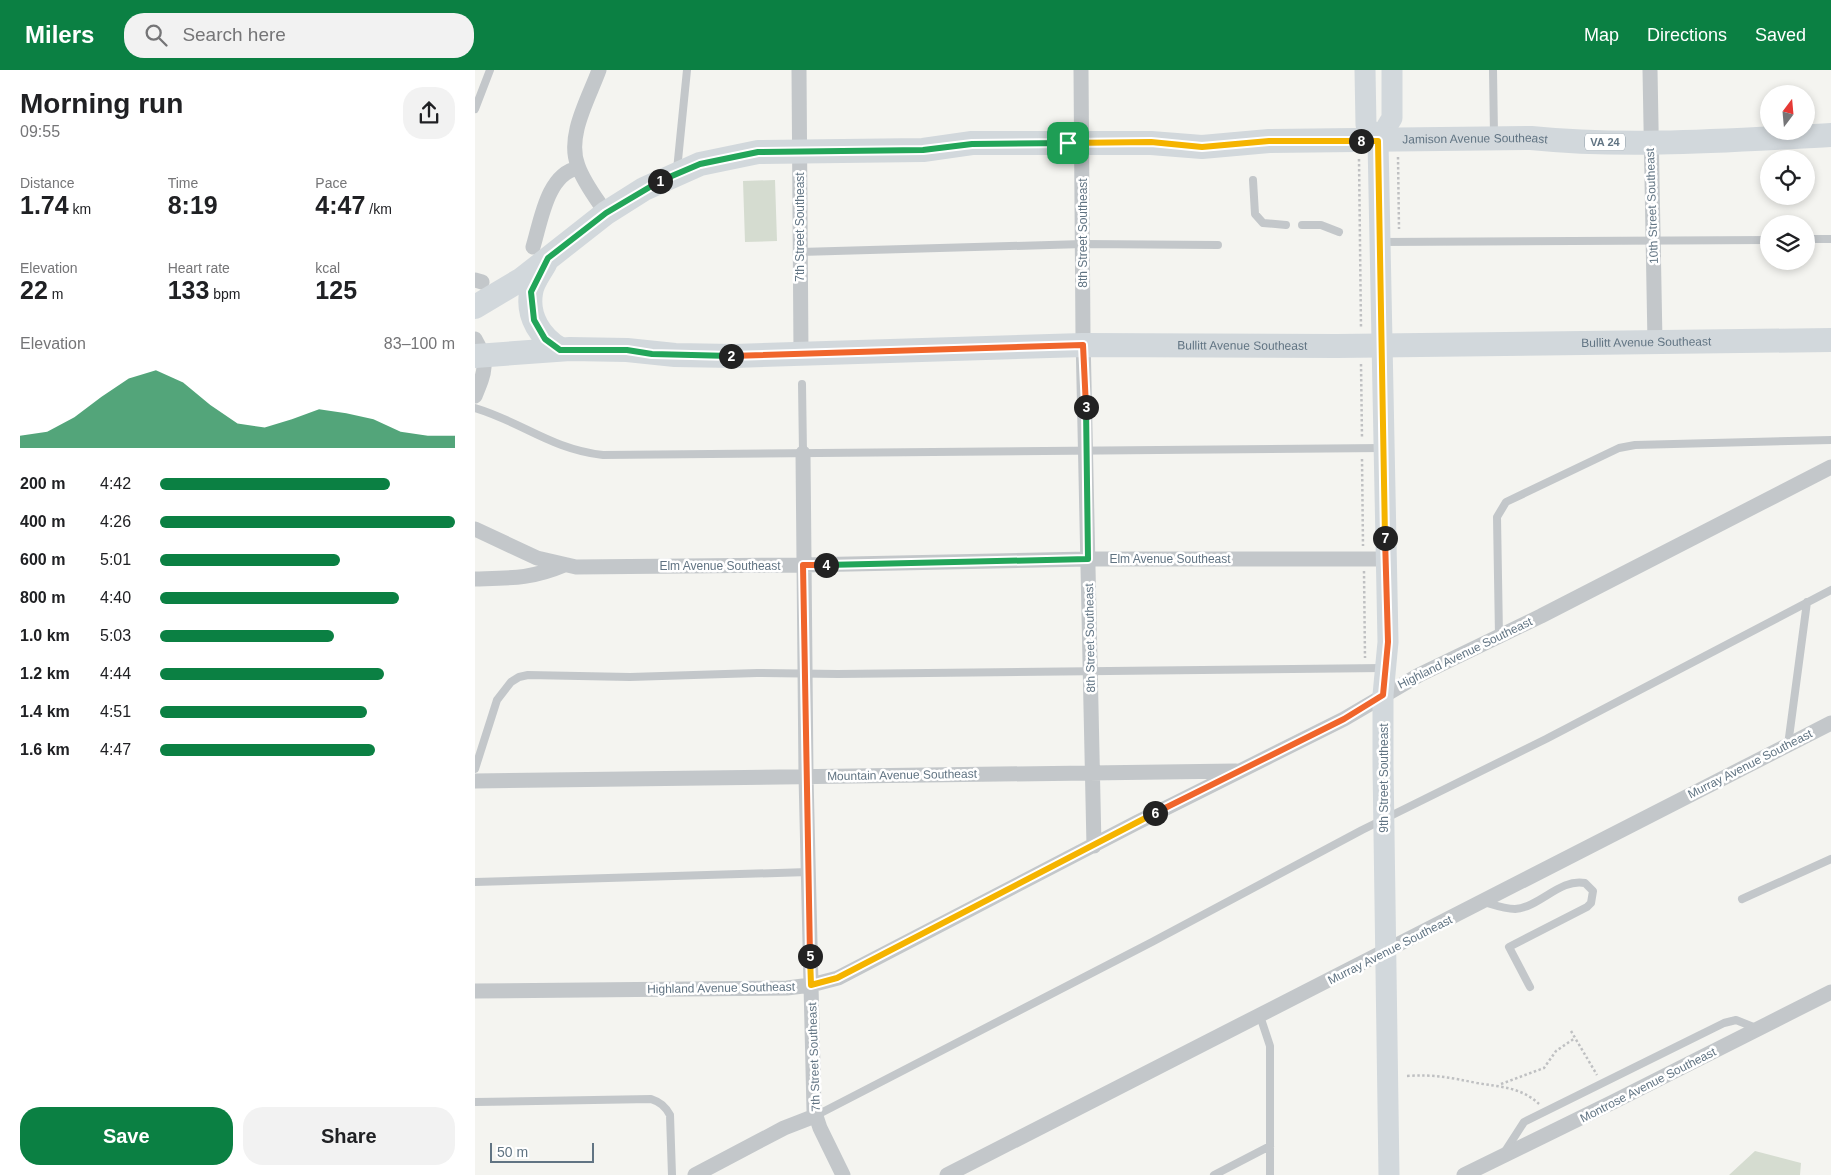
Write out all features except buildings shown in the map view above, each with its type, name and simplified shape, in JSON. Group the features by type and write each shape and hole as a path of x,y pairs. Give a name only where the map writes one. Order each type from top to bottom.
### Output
{"main road":[{"name":"Jamison Avenue Southeast","path":"475,307 501,294 540,252 644,189 677,173 729,156 758,152 923,150 972,144 1151,142 1202,147 1269,141 1494,138 1531,138 1571,142 1779,140 1831,135"},
{"path":"540,252 531,292 532,310 539,331 545,339 560,350"},
{"name":"Bullitt Avenue Southeast","path":"478,351 627,350 652,354 734,356 1083,345 1371,345 1831,340"},
{"name":"Bullitt Avenue Southeast","path":"478,351 502,360 609,360 652,354"}],"street":[{"path":"599,70 575,136 574,149 578,168 606,213"},
{"name":"7th Street Southeast","path":"799,70 801,354"},
{"name":"8th Street Southeast","path":"1081,70 1083,345 1094,846"},
{"name":"9th Street Southeast","path":"1365,70 1366,125 1379,242 1371,345 1383,448 1388,642 1375,668 1383,695 1383,820 1389,1175"},
{"path":"1368,141 1392,118 1392,70"},
{"name":"10th Street Southeast","path":"1650,70 1655,342"},
{"path":"540,252 549,199 558,179 564,172 578,168"},
{"path":"475,396 485,371 478,351"},
{"name":"7th Street Southeast","path":"803,453 806,776 815,1116 843,1175"},
{"name":"Highland Avenue Southeast","path":"475,991 719,989 811,985 837,978 1344,719 1383,695 1831,467"},
{"name":"Elm Avenue Southeast","path":"475,529 537,558 564,565 803,565 1088,559 1386,559"},
{"name":"Elm Avenue Southeast","path":"475,579 525,578 542,574 564,565"},
{"name":"Murray Avenue Southeast","path":"947,1175 1831,723"},
{"name":"Mountain Avenue Southeast","path":"475,781 1239,771"},
{"name":"Montrose Avenue Southeast","path":"1463,1175 1831,992"},
{"path":"695,1175 785,1128 815,1116"}],"lane":[{"path":"475,109 490,70"},
{"path":"677,173 687,70"},
{"path":"1493,70 1494,138"},
{"path":"1253,180 1255,214 1263,223 1286,225"},
{"path":"1302,225 1321,225 1339,232"},
{"path":"1815,239 1831,239"},
{"path":"1379,242 1760,240"},
{"path":"801,252 1083,244 1218,245"},
{"path":"802,384 803,453"},
{"path":"475,408 496,414 562,447 603,455 1383,448"},
{"path":"1499,636 1497,517 1506,502 1619,448 1635,445 1831,440"},
{"path":"815,1116 1383,820 1546,739 1831,590"},
{"path":"1789,745 1807,602"},
{"path":"475,769 497,700 511,682 528,675 630,677 757,673 1375,668"},
{"path":"1742,899 1831,860"},
{"path":"475,882 808,872"},
{"path":"1484,902 1513,909 1524,907 1574,882 1585,884 1593,891 1591,903 1587,906 1509,947 1530,987"},
{"path":"1260,1016 1270,1046 1270,1175"},
{"path":"1501,1157 1525,1122 1724,1023 1736,1020 1758,1029"},
{"path":"475,1102 651,1098 659,1101 666,1107 671,1120 672,1175"},
{"path":"1214,1175 1270,1146"}],"path":[{"path":"1368,141 1371,345 1362,448 1363,559 1375,668"},
{"path":"1571,1032 1595,1072"},
{"path":"1500,1085 1544,1068 1555,1051 1575,1038"},
{"path":"1407,1076 1442,1075 1500,1085 1522,1092 1543,1106"}],"shaded area":[{"path":"775,180 777,241 745,242 743,181"},
{"path":"1755,1151 1801,1163 1800,1175 1729,1175"}],"route":[{"path":"1269,141 1378,141 1388,642 1383,695 1344,719 1136,823 987,902 837,978 811,985 803,565 1088,559 1085,360 1083,345 961,347 917,352 734,356 652,354 627,350 560,350 545,339 539,331 534,320 531,292 535,280 548,258 606,213 644,189 700,164 729,156 758,152 923,150 972,144 1068,143 1151,142 1202,147 1269,141"}]}
